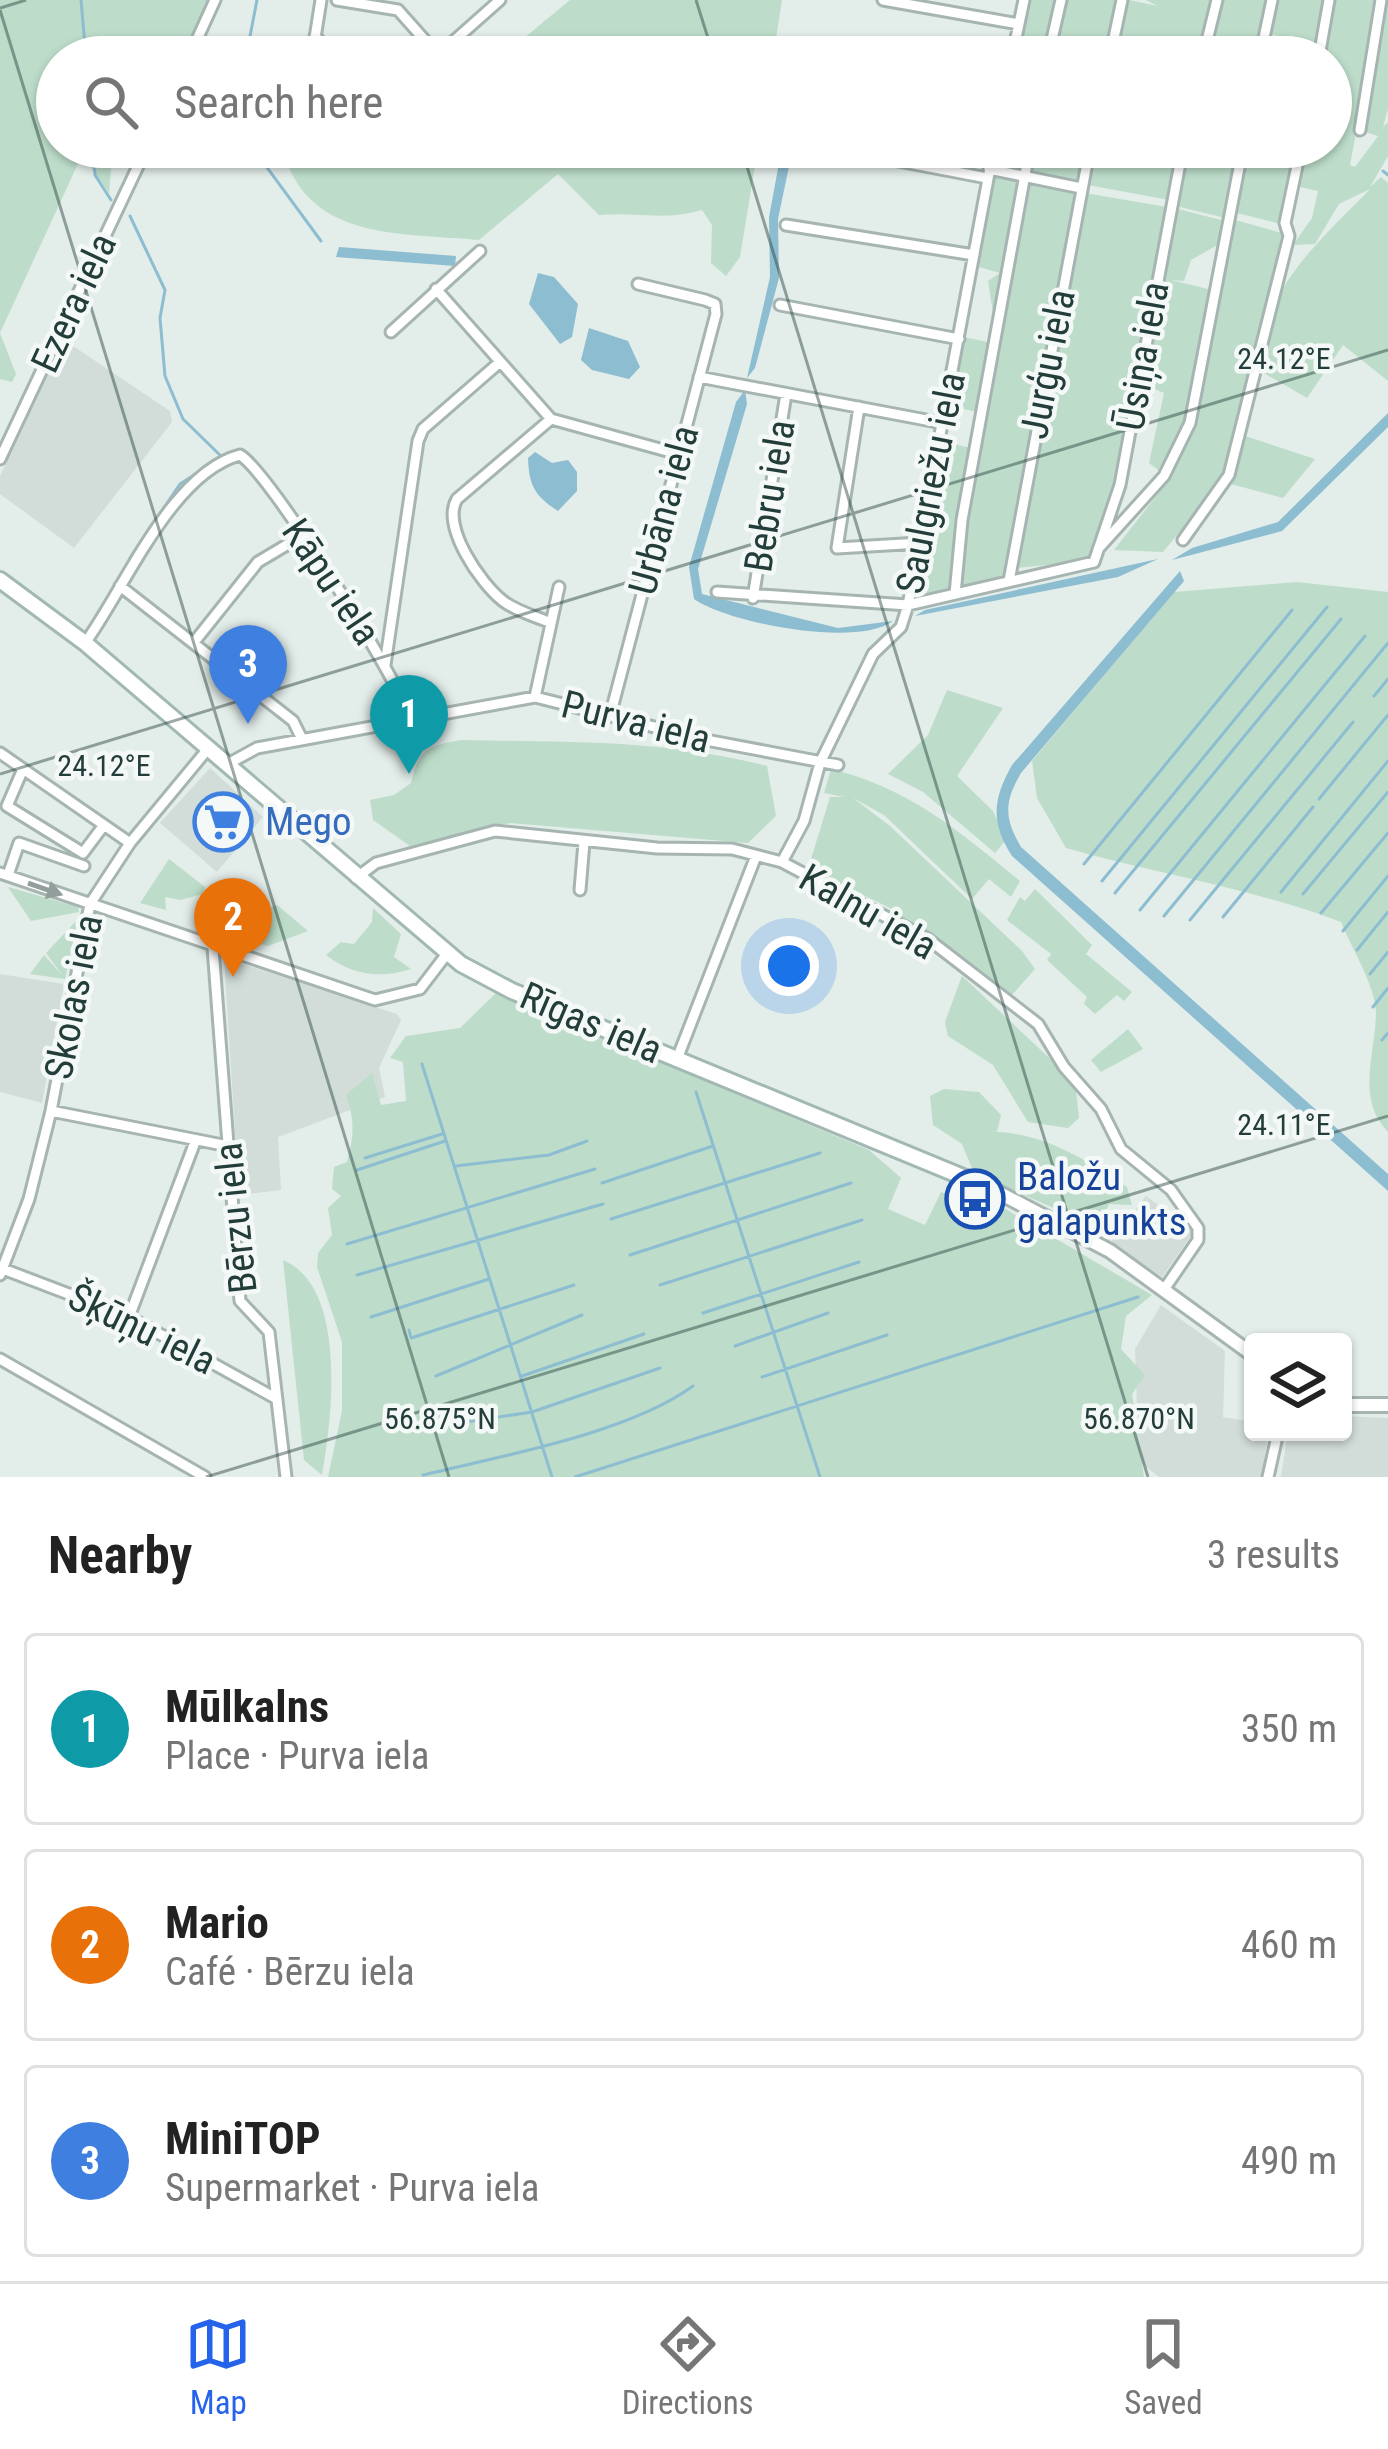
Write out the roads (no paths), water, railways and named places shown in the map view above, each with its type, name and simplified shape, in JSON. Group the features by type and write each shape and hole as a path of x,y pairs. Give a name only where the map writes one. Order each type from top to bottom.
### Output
{"main road":[{"name":"Rīgas iela","path":"0,580 85,643 446,955 512,991 992,1189"}],"street":[{"path":"199,36 215,0"},
{"path":"315,36 321,0"},
{"path":"337,0 399,5 423,36"},
{"path":"459,36 500,0"},
{"path":"883,0 1019,24"},
{"path":"1016,36 1024,0"},
{"path":"1052,36 1060,0"},
{"path":"1114,36 1122,0"},
{"path":"1208,36 1217,0"},
{"path":"1264,36 1272,0"},
{"path":"1323,36 1329,0"},
{"path":"1360,130 1381,0"},
{"name":"Ezera iela","path":"0,459 137,168"},
{"path":"957,168 1082,188"},
{"name":"Saulgriežu iela","path":"782,862 804,821 820,763 873,654 901,627 908,605 989,168"},
{"path":"955,594 962,520 1026,168"},
{"name":"Jurģu iela","path":"1009,581 1086,168"},
{"name":"Ūsiņa iela","path":"1009,581 1094,562 1120,485 1179,168"},
{"path":"1098,549 1164,476 1190,423 1239,168"},
{"path":"1183,540 1229,475 1285,254 1297,168"},
{"path":"786,225 974,255"},
{"path":"391,332 480,251"},
{"name":"Urbāna iela","path":"610,716 715,304 638,284"},
{"path":"436,289 551,419 678,454"},
{"path":"780,305 958,339"},
{"path":"385,665 423,429 500,362"},
{"path":"699,377 942,422"},
{"name":"Bebru iela","path":"753,598 787,394"},
{"path":"859,407 837,548 920,543"},
{"path":"549,622 499,598 453,529 452,506 551,419"},
{"name":"Kāpu iela","path":"121,586 194,483 240,455 320,559 385,665 410,718"},
{"path":"195,640 259,562 300,537"},
{"path":"717,592 908,605 1009,581"},
{"path":"85,643 121,586 298,725 302,739"},
{"path":"535,697 559,587"},
{"name":"Purva iela","path":"226,765 244,752 302,739 535,697 838,765"},
{"name":"Skolas iela","path":"1,1272 29,1199 51,1112 90,904 130,843 207,750"},
{"path":"0,753 130,843"},
{"path":"23,769 7,806 83,853 104,825"},
{"name":"Kalnu iela","path":"356,878 376,863 495,831 584,842 732,848 782,862 928,939 958,968 1029,1014 1101,1108 1120,1149 1172,1190 1198,1228 1198,1240 1165,1288"},
{"path":"580,890 584,842"},
{"path":"84,866 19,843 4,874 375,1000 420,989 446,955"},
{"path":"677,1059 757,856"},
{"name":"Bērzu iela","path":"213,948 240,1301 269,1332 286,1477"},
{"path":"51,1112 228,1146"},
{"path":"130,1317 195,1142"},
{"name":"Rīgas iela","path":"992,1189 1087,1238 1165,1288 1244,1348"},
{"name":"Šķūņu iela","path":"1,1272 130,1317 277,1399"},
{"path":"0,1359 205,1477"},
{"path":"1352,1405 1388,1405"},
{"path":"1268,1477 1276,1441"}],"water":[{"path":"778,168 789,168 778,219 779,278 755,368 747,378 770,277 769,217"},
{"path":"339,247 456,256 455,266 336,257"},
{"path":"538,273 554,277 578,304 572,337 560,344 529,304"},
{"path":"589,328 628,341 640,367 629,379 592,370 581,360"},
{"path":"745,390 747,404 698,569 702,594 838,628 893,621 852,632 793,629 734,616 694,599 689,567 736,402"},
{"path":"1388,413 1388,427 1282,531 1172,560 1192,548 1278,522"},
{"path":"535,452 552,463 568,460 577,472 577,491 558,511 532,483 528,458"},
{"path":"1158,559 1118,577 915,616 925,610"},
{"path":"1180,571 1184,581 1021,773 1009,802 1011,827 1021,847 1388,1174 1388,1191 1012,856 1000,832 998,800 1012,765"}],"waterway":[{"path":"81,0 84,36"},
{"path":"250,36 257,0"},
{"path":"94,168 111,200"},
{"path":"267,168 321,241"},
{"path":"1383,171 1388,175"},
{"path":"130,216 165,290 160,318 165,376 183,419 222,457 180,484 130,558"},
{"path":"1102,881 1327,607"},
{"path":"1084,864 1292,610"},
{"path":"1115,893 1341,619"},
{"path":"1140,910 1365,636"},
{"path":"1164,916 1388,643"},
{"path":"1374,696 1388,679"},
{"path":"1319,799 1388,715"},
{"path":"1190,920 1353,722"},
{"path":"1281,892 1388,761"},
{"path":"1303,894 1388,792"},
{"path":"1223,917 1313,807"},
{"path":"1321,913 1388,833"},
{"path":"1343,931 1388,876"},
{"path":"1357,950 1388,912"},
{"path":"1370,974 1388,952"},
{"path":"1373,1007 1388,988"},
{"path":"1382,1040 1388,1033"},
{"path":"422,1064 552,1477"},
{"path":"696,1092 820,1477"},
{"path":"365,1158 442,1134"},
{"path":"357,1170 445,1141"},
{"path":"456,1166 549,1155 587,1141"},
{"path":"602,1183 713,1146"},
{"path":"611,1219 820,1153"},
{"path":"347,1244 595,1169"},
{"path":"630,1255 851,1183"},
{"path":"357,1275 603,1204"},
{"path":"660,1285 862,1220"},
{"path":"703,1313 859,1262"},
{"path":"371,1317 489,1279"},
{"path":"409,1330 411,1338 574,1285"},
{"path":"575,1477 1138,1297"},
{"path":"735,1346 828,1313"},
{"path":"436,1376 582,1315"},
{"path":"522,1376 644,1334"},
{"path":"762,1377 887,1335"},
{"path":"439,1426 532,1412 660,1368"},
{"path":"423,1475 600,1430 666,1403 693,1386"}],"place":[{"name":"MiniTOP","path":"248,724"},
{"name":"Mūlkalns","path":"409,774"},
{"name":"Mego","path":"223,822"},
{"name":"Mario","path":"233,977"},
{"name":"Baložu galapunkts","path":"975,1199"}]}
